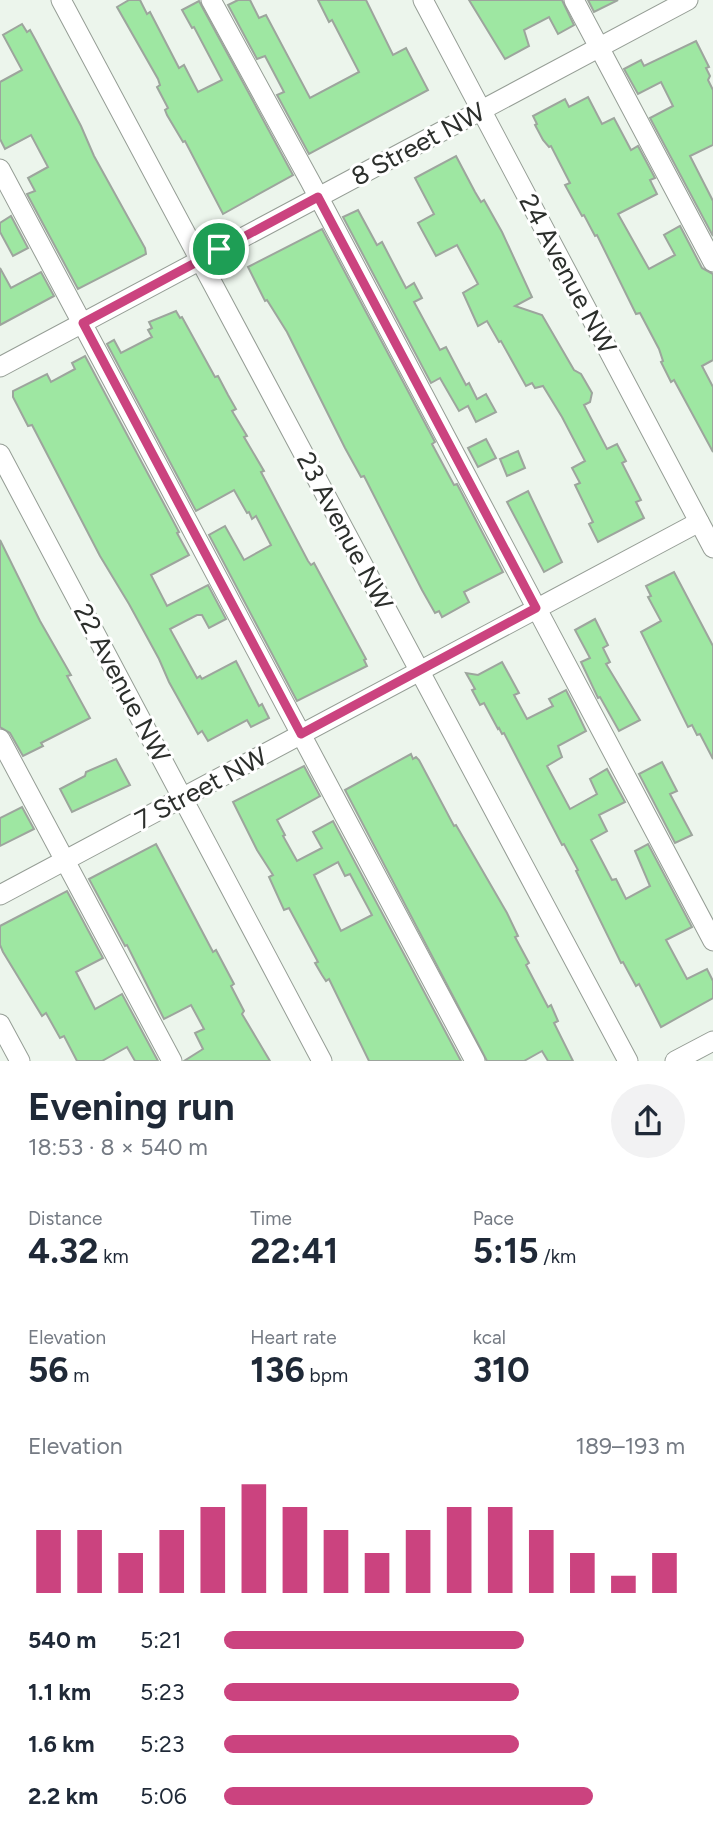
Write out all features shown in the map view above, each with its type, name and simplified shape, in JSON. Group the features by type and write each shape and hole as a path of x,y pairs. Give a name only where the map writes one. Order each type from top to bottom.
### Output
{"street":[{"name":"23 Avenue NW","path":"61,0 628,1061"},
{"path":"211,0 713,941"},
{"name":"24 Avenue NW","path":"423,0 713,548"},
{"path":"574,0 713,262"},
{"name":"8 Street NW","path":"0,367 688,0"},
{"path":"0,169 475,1061"},
{"name":"22 Avenue NW","path":"0,454 322,1061"},
{"name":"7 Street NW","path":"0,895 699,522"},
{"path":"0,739 172,1061"},
{"path":"0,1024 20,1061"},
{"path":"675,1061 713,1041"}],"building":[{"path":"129,0 140,0 147,14 150,12 179,68 184,65 198,92 222,80 182,10 199,1 293,175 223,214 185,141 183,142 167,115 165,110 168,108 157,87 160,85 158,79 117,7"},
{"path":"238,0 250,0 259,18 266,15 310,98 359,72 332,20 329,22 318,0 366,0 393,55 406,48 428,90 309,154 277,95 284,92 265,56 257,59 228,5"},
{"path":"469,0 562,0 574,25 558,34 549,17 524,30 529,46 505,59"},
{"path":"588,0 618,0 594,12"},
{"path":"22,24 27,32 30,30 35,39 94,156 145,248 146,254 78,289 27,194 35,191 28,178 48,167 31,135 5,149 0,139 0,82 22,70 3,35"},
{"path":"696,41 709,67 706,68 710,76 708,80 713,90 713,145 690,156 713,201 713,236 650,118 673,106 661,82 638,94 624,69 641,60 644,66"},
{"path":"588,97 602,124 614,118 631,150 638,146 655,178 650,180 657,194 618,214 649,269 675,255 664,235 680,226 702,268 713,274 713,360 702,366 713,387 713,452 674,380 671,382 661,362 663,361 659,349 640,313 636,314 597,235 595,236 584,215 582,216 565,185 570,183 551,146 543,140 535,125 537,124 533,116 565,99 569,107"},
{"path":"456,156 481,202 484,200 502,232 532,297 515,306 542,315 574,370 581,374 592,393 590,402 584,405 607,449 617,444 626,461 622,463 641,500 636,502 644,518 598,542 589,524 593,522 575,485 580,483 572,468 585,461 562,417 543,386 535,388 532,383 526,386 487,321 478,326 463,293 478,284 457,245 436,256 418,223 434,214 415,178"},
{"path":"358,210 377,245 382,242 406,288 414,283 422,298 414,302 440,350 446,347 466,385 469,383 477,399 486,394 496,412 476,422 468,406 459,411 440,378 431,383 343,217"},
{"path":"11,216 28,248 13,256 0,232 0,223"},
{"path":"322,229 435,442 432,444 454,485 457,484 503,572 464,592 469,602 442,617 439,611 435,613 422,590 364,476 361,477 345,448 287,332 267,300 265,301 248,267"},
{"path":"0,268 11,288 41,272 54,296 0,325"},
{"path":"176,311 180,318 182,317 215,377 218,376 236,409 232,411 247,436 244,437 264,471 261,472 308,561 311,565 314,563 366,659 364,660 367,666 297,701 209,535 225,526 244,560 271,545 256,516 252,519 234,490 196,511 107,344 114,340 121,353 152,337 148,330 152,328 149,322"},
{"path":"85,356 189,555 151,575 167,606 208,585 226,619 209,628 202,615 197,615 170,629 197,678 200,676 202,679 236,661 259,706 262,704 269,718 251,727 247,720 208,741 202,731 198,734 32,425 28,426 13,397 13,391 47,374 51,382 75,369 72,363"},
{"path":"486,439 496,458 478,467 468,448"},
{"path":"518,451 525,468 507,476 500,459"},
{"path":"528,491 562,562 544,572 507,502"},
{"path":"0,540 40,621 71,675 67,676 90,718 41,743 43,746 23,756 10,733 0,727"},
{"path":"674,572 713,646 713,759 700,734 697,735 692,725 688,727 641,632 661,621 648,597 651,596 646,586"},
{"path":"595,619 608,645 603,648 610,662 606,664 640,720 619,731 600,697 598,698 581,662 590,658 575,630"},
{"path":"502,662 519,693 514,695 527,719 553,706 549,699 566,690 586,731 558,746 562,757 547,766 570,809 597,794 590,779 607,769 625,802 599,815 607,831 591,840 612,880 616,879 626,899 650,886 635,851 648,844 692,927 666,940 687,979 707,969 713,981 713,998 661,1027 639,984 636,986 623,962 621,963 576,871 578,870 564,844 562,845 504,733 498,729 484,703 480,705 472,690 475,689 466,673 478,675"},
{"path":"411,754 413,759 416,757 419,760 454,826 456,825 507,913 518,936 515,937 529,963 526,965 548,1007 551,1005 558,1021 554,1023 573,1061 548,1061 542,1051 524,1061 487,1061 345,790"},
{"path":"116,759 130,785 72,812 60,789 85,776 86,772"},
{"path":"662,762 677,791 670,794 692,835 675,843 639,774"},
{"path":"304,766 320,796 277,820 285,835 283,836 297,861 322,848 313,832 333,821 461,1061 369,1061 329,979 326,981 315,963 318,962 289,908 284,910 269,877 273,875 233,802","holes":["338,862 345,876 350,874 372,915 341,931 314,875"]},
{"path":"22,807 34,829 0,846 0,818"},
{"path":"156,844 213,952 216,950 234,984 231,986 244,1011 242,1014 270,1061 184,1061 203,1049 195,1033 204,1029 191,1005 164,1019 127,945 125,946 89,879"},
{"path":"67,891 103,958 76,972 95,1009 122,994 158,1061 135,1061 127,1047 102,1061 77,1061 64,1036 60,1038 46,1013 42,1016 3,952 0,945 0,926"}],"route":[{"path":"318,197 536,608 301,734 83,323 219,249 318,197"}]}
